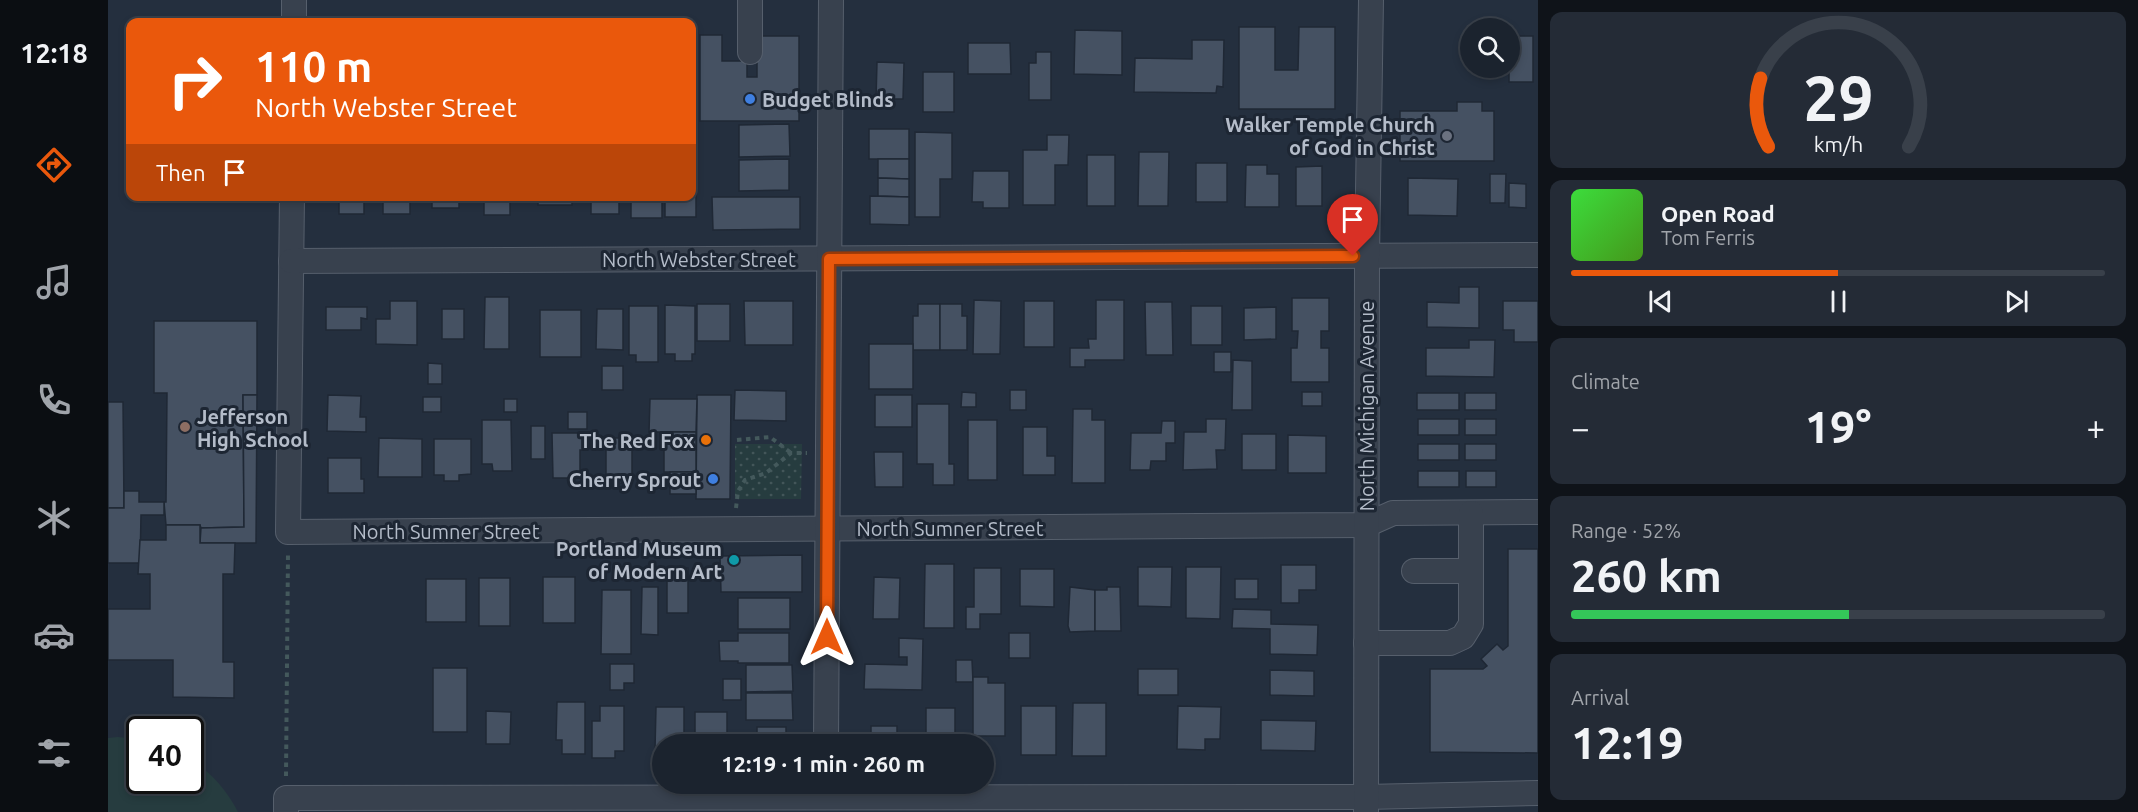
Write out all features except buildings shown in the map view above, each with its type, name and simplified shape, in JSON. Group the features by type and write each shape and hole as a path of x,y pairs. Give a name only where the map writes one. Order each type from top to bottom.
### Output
{"street":[{"path":"294,0 294,18"},
{"path":"750,0 750,52"},
{"path":"826,734 831,0"},
{"name":"North Michigan Avenue","path":"1366,805 1367,256 1371,0"},
{"path":"288,532 292,201"},
{"name":"North Webster Street","path":"291,261 1538,255"},
{"name":"North Sumner Street","path":"288,532 1366,525 1393,513 1538,512"},
{"path":"1366,643 1450,643 1463,637 1471,624 1472,513"},
{"path":"1414,571 1471,571"},
{"path":"286,805 555,805 826,798 1096,805 1366,805 1397,795 1538,793"}],"path":[{"path":"737,440 770,437 791,453 828,453"},
{"path":"734,530 738,491 745,480 766,473 791,453"},
{"path":"286,805 288,532"}],"green space":[{"path":"735,444 802,444 801,499 735,499"},
{"path":"108,738 126,738 126,794 204,794 204,769 218,782 238,812 108,812"}],"place":[{"name":"Budget Blinds","path":"750,99"},
{"name":"Walker Temple Church of God in Christ","path":"1447,136"},
{"name":"Jefferson High School","path":"185,427"},
{"name":"The Red Fox","path":"706,440"},
{"name":"Cherry Sprout","path":"713,479"},
{"name":"Portland Museum of Modern Art","path":"734,560"}],"route":[{"path":"827,637 829,259 1353,256"}]}
